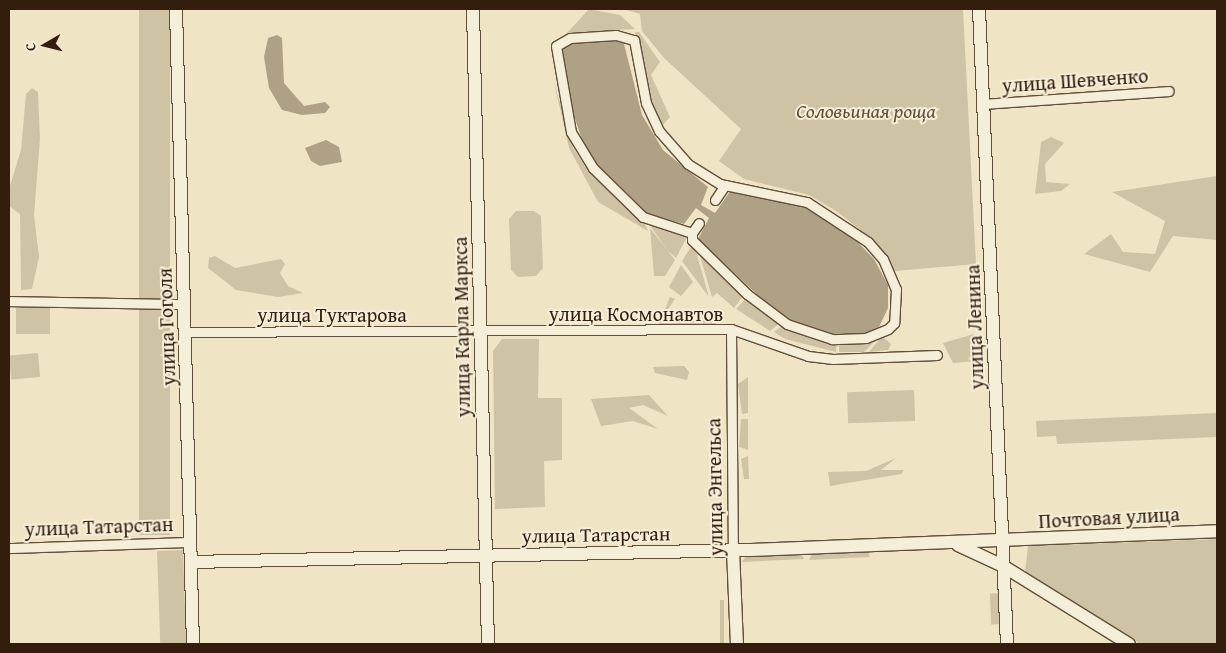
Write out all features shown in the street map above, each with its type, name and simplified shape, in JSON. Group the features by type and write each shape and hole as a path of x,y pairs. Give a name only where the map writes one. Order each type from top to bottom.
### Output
{"street":[{"name":"улица Гоголя","path":"176,9 193,644"},
{"name":"улица Карла Маркса","path":"474,9 484,556 488,644"},
{"name":"улица Ленина","path":"979,9 1007,644"},
{"path":"692,233 643,217 584,156 572,132 558,65 556,46 561,40 616,35 634,40 646,103 660,131 688,164 725,185 807,202 868,242 882,259 896,289 894,323 878,334 850,339 817,336 787,324 747,294 692,240 692,233 699,222"},
{"name":"улица Шевченко","path":"983,104 1169,91"},
{"path":"715,200 725,185"},
{"path":"9,301 184,304"},
{"name":"улица Космонавтов","path":"480,331 731,329 808,356 833,359 937,355"},
{"name":"улица Энгельса","path":"731,329 733,550 737,644"},
{"name":"улица Туктарова","path":"185,332 480,331"},
{"name":"Почтовая улица","path":"1002,541 1217,531"},
{"name":"улица Татарстан","path":"191,562 733,550 1002,541"},
{"name":"улица Татарстан","path":"9,548 190,542"},
{"path":"952,543 1003,566 1129,644"}],"green space":[{"path":"139,9 170,9 170,535 139,535"},
{"path":"589,9 620,15 635,29 567,33"},
{"name":"Соловьиная роща","path":"623,9 963,9 976,264 895,271 872,239 836,211 809,195 744,179 719,161 741,129 664,58 642,31 640,14"},
{"path":"635,32 639,32 660,62 651,75 670,117 661,127 649,103"},
{"path":"553,78 573,148 585,166 642,218 648,231 598,202 569,148"},
{"path":"32,88 38,92 40,139 34,215 39,257 32,289 21,290 20,214 9,206 9,189 21,150 26,94"},
{"path":"1051,137 1064,143 1045,164 1046,182 1070,184 1061,191 1035,194 1041,142"},
{"path":"1217,176 1217,240 1173,236 1150,272 1084,254 1111,234 1123,252 1155,254 1165,221 1112,192"},
{"path":"516,211 534,211 541,216 543,268 536,276 518,277 511,270 509,219"},
{"path":"647,221 688,235 676,258 667,250"},
{"path":"650,228 675,260 665,276 654,276"},
{"path":"691,247 695,248 709,297 682,261"},
{"path":"698,249 744,295 734,308 717,293 712,297"},
{"path":"215,256 235,268 281,259 285,264 280,273 288,286 303,293 278,297 236,290 208,268 209,258"},
{"path":"681,265 693,282 681,296 669,287"},
{"path":"670,297 675,299 668,309 670,318 715,319 716,324 658,326"},
{"path":"747,297 767,315 781,322 770,331 736,309"},
{"path":"16,308 50,308 50,334 16,334"},
{"path":"784,324 837,341 836,352 785,339 774,332"},
{"path":"974,334 977,361 953,363 943,343"},
{"path":"882,336 891,344 888,350 869,352"},
{"path":"879,337 864,352 839,352 839,341"},
{"path":"502,339 539,339 538,398 562,398 562,460 544,461 545,507 495,509 493,351"},
{"path":"38,353 40,377 11,379 9,356"},
{"path":"684,366 689,372 687,380 655,373 653,367"},
{"path":"748,377 748,413 742,414 738,384"},
{"path":"914,390 915,421 848,423 847,392"},
{"path":"649,395 668,416 643,405 629,408 658,429 633,421 601,426 591,399"},
{"path":"1217,413 1217,437 1057,444 1056,436 1037,437 1036,421"},
{"path":"741,419 748,419 748,450 739,447"},
{"path":"748,456 749,479 744,479 741,459"},
{"path":"896,458 881,470 904,470 901,474 830,486 828,472 866,471"},
{"path":"1217,539 1216,644 1140,644 1025,572 1028,546"},
{"path":"183,550 186,644 160,644 157,551"},
{"path":"868,551 870,557 809,560 813,552"},
{"path":"801,553 804,559 742,562 747,554"},
{"path":"990,593 1002,593 1003,624 991,624"},
{"path":"720,600 724,600 724,644 720,644"}],"shaded area":[{"path":"277,35 282,38 284,83 304,106 325,102 330,107 325,113 302,115 282,110 269,88 264,57 268,38"},
{"path":"623,40 642,115 663,150 708,187 701,205 715,213 731,190 802,205 847,231 874,259 888,285 888,308 879,327 865,334 828,335 781,317 698,239 709,218 696,208 684,224 648,214 587,154 573,113 560,48 565,42"},
{"path":"326,140 339,147 342,162 320,166 311,161 305,148"}]}
